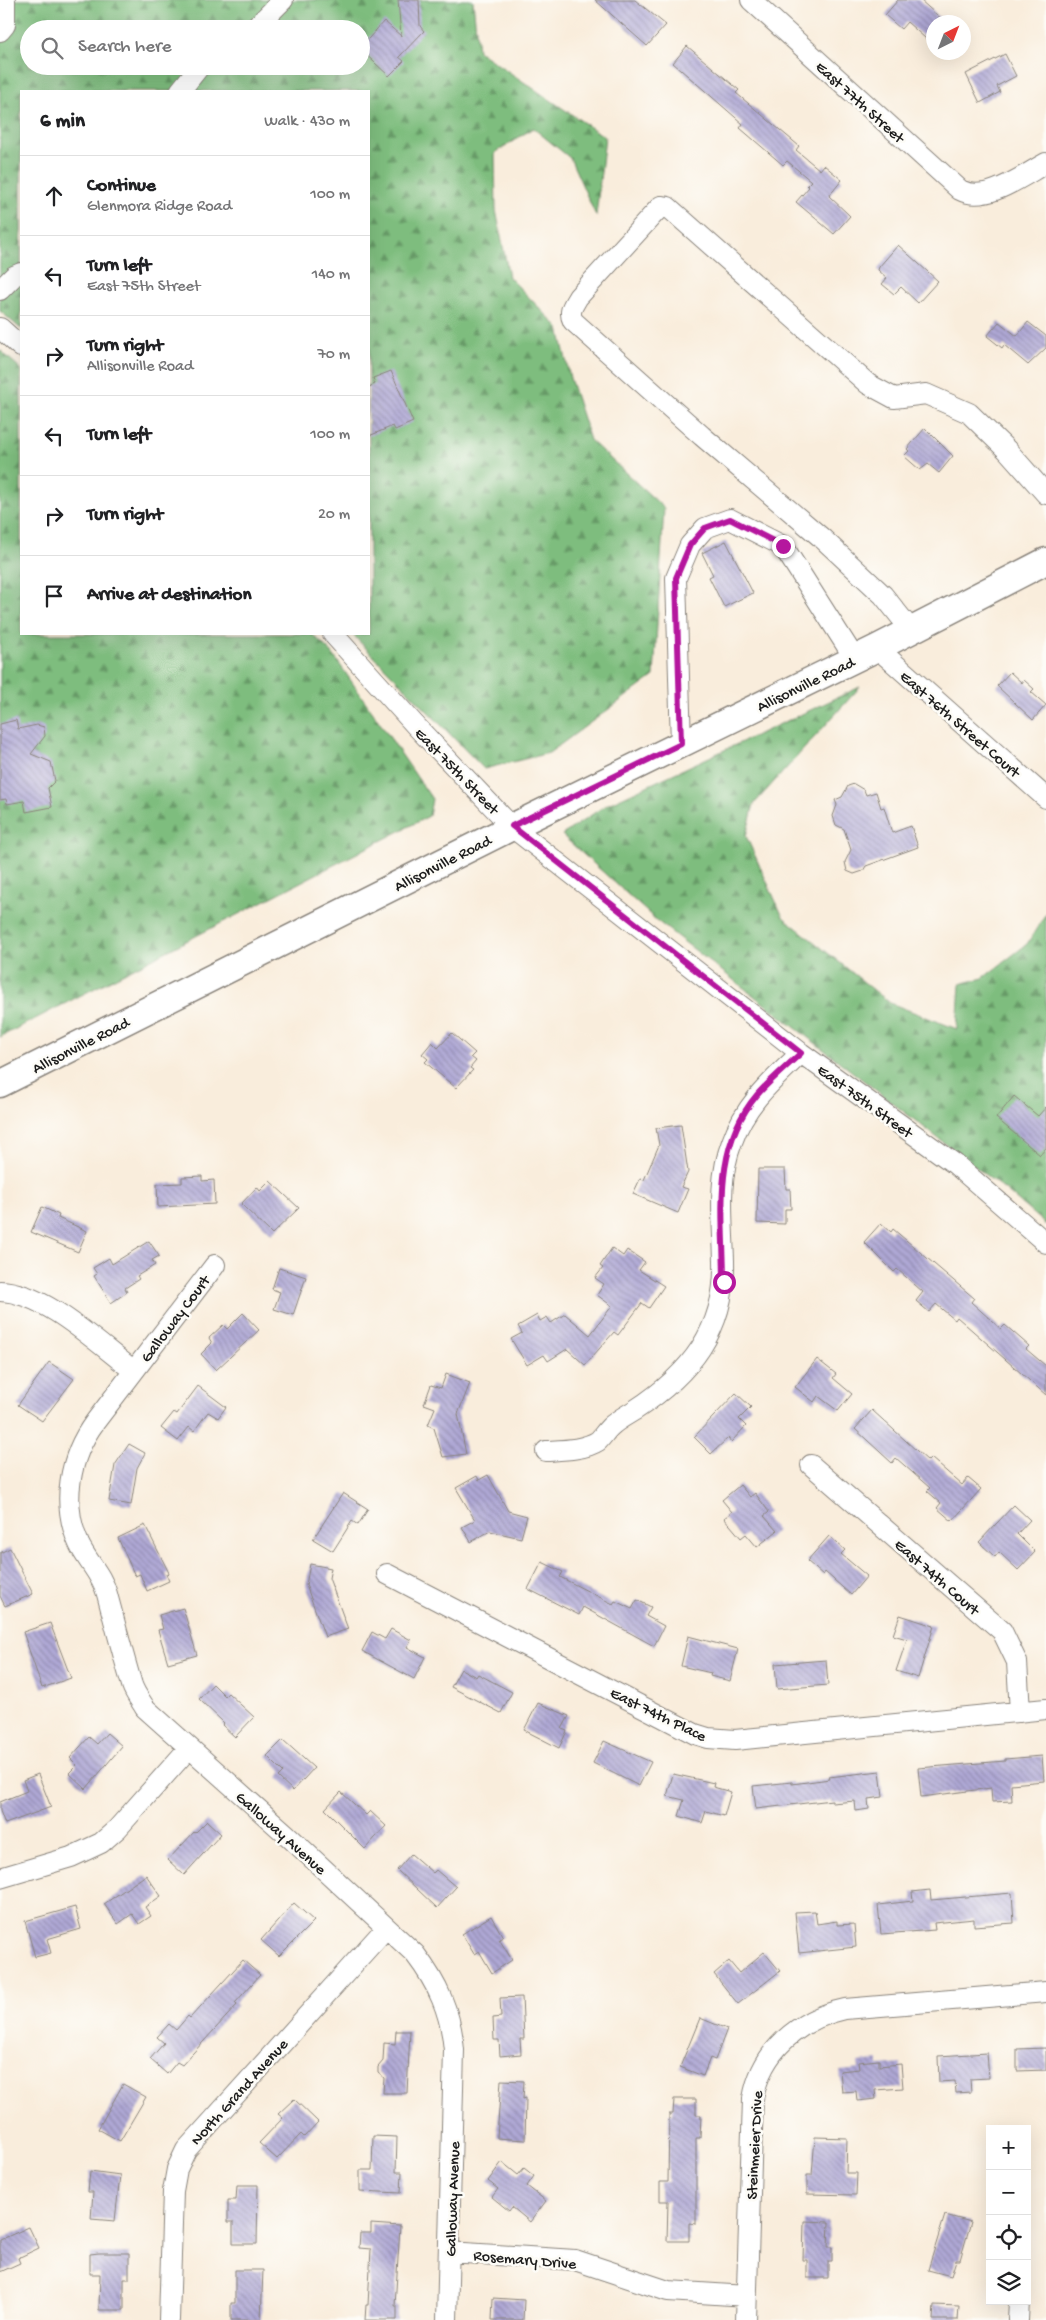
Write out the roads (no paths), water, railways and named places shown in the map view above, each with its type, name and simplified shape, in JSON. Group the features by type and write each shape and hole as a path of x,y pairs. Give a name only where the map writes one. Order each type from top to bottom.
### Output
{"main road":[{"name":"Allisonville Road","path":"0,1084 512,826 866,653 1046,561"}],"street":[{"path":"0,31 5,25 5,0"},
{"path":"263,20 283,0"},
{"name":"East 77th Street","path":"751,0 960,190 985,194 1046,164"},
{"path":"181,90 193,75"},
{"path":"911,630 883,595 823,539 702,436 573,321 570,315 571,308 578,297 661,206 668,207 868,384 894,398 926,394 969,413 1007,450 1046,494"},
{"path":"0,290 14,276 20,273"},
{"path":"0,328 20,346"},
{"name":"East 76th Street Court","path":"681,744 676,578 690,545 705,528 730,519 783,546 866,653 1046,798"},
{"name":"East 75th Street","path":"334,635 415,725 512,826 801,1053 954,1164 1046,1243"},
{"path":"546,1451 574,1449 597,1441 611,1426 657,1397 696,1355 710,1332 717,1314 724,1282 722,1179 734,1135 757,1095 801,1053"},
{"name":"Galloway Court","path":"134,1371 215,1265"},
{"path":"0,1292 19,1294 41,1302 134,1371"},
{"name":"Galloway Avenue","path":"134,1371 82,1442 71,1473 70,1512 79,1543 90,1564 98,1573 107,1593 132,1686 145,1708 286,1834 415,1954 430,1974 442,1995 450,2018 454,2042 447,2320"},
{"name":"East 74th Court","path":"811,1465 1002,1631 1017,1662 1020,1712"},
{"name":"East 74th Place","path":"387,1574 695,1734 708,1738 735,1740 1046,1709"},
{"path":"0,1878 72,1857 101,1843 117,1829 189,1748"},
{"name":"North Grand Avenue","path":"169,2320 173,2191 177,2170 186,2150 386,1928"},
{"name":"Steinmeier Drive","path":"746,2320 753,2099 764,2068 782,2042 800,2026 815,2018 845,2009 1046,1992"},
{"name":"Rosemary Drive","path":"449,2252 575,2260 668,2291 747,2296"},
{"path":"1018,2320 1019,2305"}]}
